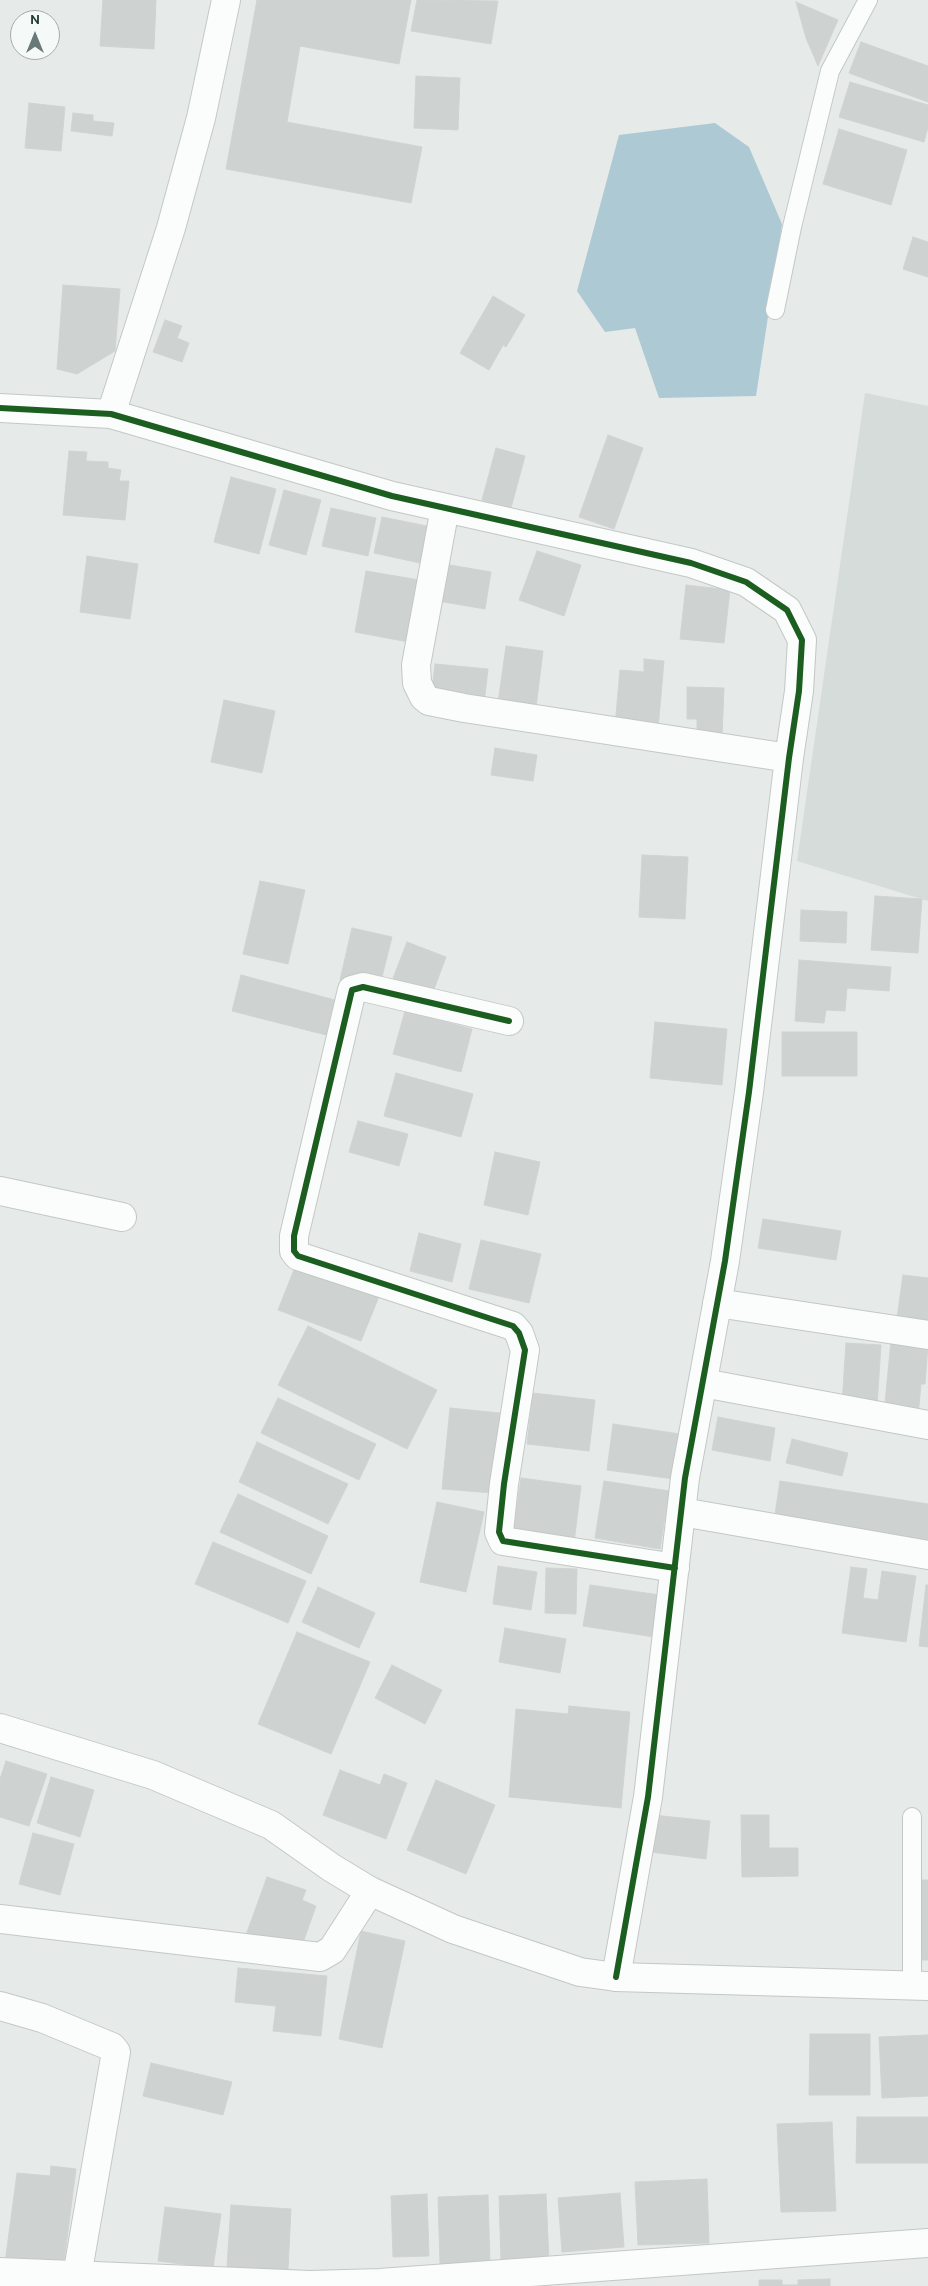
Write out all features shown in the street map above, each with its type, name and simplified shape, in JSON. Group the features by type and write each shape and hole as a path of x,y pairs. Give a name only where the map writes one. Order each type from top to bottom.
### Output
{"street":[{"path":"111,414 171,228 201,118 226,0"},
{"path":"0,408 111,414 392,496 691,563 746,582 787,610 802,640 799,691 789,758 749,1092 717,1303 685,1478 648,1797 616,1977"},
{"path":"445,508 416,664 417,683 424,697 429,700 464,708 789,758"},
{"path":"509,1021 363,987 352,990 294,1236 294,1251 298,1256 514,1326 519,1333 525,1350 503,1494 499,1532 503,1541 675,1568"},
{"path":"0,1191 122,1216"},
{"path":"717,1303 928,1335"},
{"path":"703,1382 928,1425"},
{"path":"682,1512 928,1555"},
{"path":"0,1728 153,1775 270,1825 332,1868 370,1891 453,1929 580,1972 616,1977 920,1986"},
{"path":"0,1919 320,1957 332,1950 370,1891"},
{"path":"0,2006 42,2018 112,2047 115,2050 116,2056 77,2276"},
{"path":"0,2272 310,2285 602,2277 928,2243"}],"lane":[{"path":"775,310 792,227 830,71 868,0"},
{"path":"912,1817 920,1986"}],"shaded area":[{"path":"865,393 928,406 928,901 797,861"}],"water":[{"path":"715,123 749,147 782,224 756,396 659,398 635,328 605,332 577,291 619,135"}],"building":[{"path":"103,0 156,0 154,49 100,46"},
{"path":"257,0 411,0 399,64 300,46 287,122 422,147 411,203 226,169"},
{"path":"417,0 498,1 491,44 411,31"},
{"path":"796,2 838,20 818,66 806,38"},
{"path":"861,42 928,66 928,102 849,73"},
{"path":"416,76 460,78 458,130 414,128"},
{"path":"850,82 928,105 928,127 924,142 839,117"},
{"path":"29,103 65,107 61,151 25,148"},
{"path":"73,113 93,115 93,121 114,123 112,136 71,131"},
{"path":"839,129 907,150 891,205 823,184"},
{"path":"913,237 928,242 928,277 903,269"},
{"path":"63,285 120,289 115,351 77,374 57,369"},
{"path":"493,296 525,315 506,347 503,345 489,370 460,353"},
{"path":"165,320 182,326 177,338 189,343 182,362 153,352"},
{"path":"608,435 643,448 614,529 579,517"},
{"path":"496,448 525,456 511,508 482,500"},
{"path":"69,451 87,452 86,461 108,462 108,468 121,470 119,481 129,481 125,520 63,515"},
{"path":"231,477 276,489 259,554 214,542"},
{"path":"284,490 321,500 306,555 269,545"},
{"path":"331,508 376,518 368,556 322,546"},
{"path":"382,517 437,528 429,565 374,553"},
{"path":"537,551 581,565 564,616 519,600"},
{"path":"87,556 138,564 130,619 80,612"},
{"path":"444,564 491,572 485,609 438,601"},
{"path":"366,571 425,581 414,643 355,632"},
{"path":"686,585 730,590 724,643 680,639"},
{"path":"506,646 543,651 535,715 497,710"},
{"path":"644,659 664,661 658,729 615,726 620,670 644,672"},
{"path":"435,664 488,669 484,704 431,699"},
{"path":"687,687 724,688 722,737 697,737 697,719 687,719"},
{"path":"224,700 275,711 262,773 211,762"},
{"path":"495,748 537,755 533,781 491,775"},
{"path":"642,855 688,857 685,919 639,917"},
{"path":"260,881 305,890 288,964 243,954"},
{"path":"875,896 922,899 918,953 871,950"},
{"path":"801,910 847,912 846,943 800,941"},
{"path":"352,928 392,937 379,989 340,980"},
{"path":"407,942 446,957 430,1000 390,986"},
{"path":"799,960 891,967 889,991 847,988 845,1011 826,1010 824,1023 795,1021"},
{"path":"241,975 335,1000 326,1035 232,1011"},
{"path":"405,1011 472,1029 461,1072 393,1054"},
{"path":"655,1022 727,1029 722,1085 650,1078"},
{"path":"782,1032 857,1032 857,1076 782,1076"},
{"path":"396,1073 473,1094 461,1137 384,1116"},
{"path":"358,1121 408,1134 399,1166 349,1152"},
{"path":"495,1152 540,1162 528,1215 484,1205"},
{"path":"763,1219 841,1231 836,1260 758,1248"},
{"path":"419,1233 461,1244 452,1282 410,1271"},
{"path":"481,1240 541,1254 529,1303 469,1289"},
{"path":"297,1262 380,1294 361,1341 278,1310"},
{"path":"903,1275 928,1278 928,1322 897,1318"},
{"path":"308,1326 437,1390 407,1449 278,1385"},
{"path":"891,1341 928,1345 925,1384 921,1384 918,1417 884,1413"},
{"path":"846,1343 881,1345 877,1406 842,1404"},
{"path":"533,1393 595,1400 589,1451 527,1444"},
{"path":"278,1398 376,1444 359,1480 261,1433"},
{"path":"450,1408 500,1413 493,1493 442,1489"},
{"path":"718,1417 775,1428 770,1461 712,1450"},
{"path":"613,1424 680,1434 674,1479 607,1470"},
{"path":"792,1439 848,1453 842,1476 786,1463"},
{"path":"257,1442 348,1484 328,1524 239,1482"},
{"path":"521,1478 581,1486 574,1543 513,1534"},
{"path":"604,1481 669,1491 660,1549 595,1538"},
{"path":"780,1481 928,1504 928,1545 774,1521"},
{"path":"238,1494 328,1536 311,1574 220,1532"},
{"path":"437,1502 484,1512 466,1592 420,1582"},
{"path":"213,1542 306,1581 288,1623 195,1584"},
{"path":"498,1566 537,1572 531,1610 493,1604"},
{"path":"851,1567 867,1569 863,1598 878,1600 882,1571 916,1576 906,1642 842,1633"},
{"path":"546,1568 577,1569 576,1614 545,1613"},
{"path":"590,1585 660,1595 654,1637 583,1626"},
{"path":"926,1585 928,1585 928,1647 919,1646"},
{"path":"318,1587 375,1613 359,1648 302,1622"},
{"path":"505,1628 566,1639 560,1673 499,1662"},
{"path":"297,1632 370,1662 331,1754 258,1724"},
{"path":"392,1665 442,1690 425,1724 375,1698"},
{"path":"569,1706 630,1712 621,1808 509,1797 516,1709 568,1714"},
{"path":"6,1761 47,1774 29,1826 0,1817 0,1779"},
{"path":"340,1770 380,1785 384,1774 407,1783 386,1839 323,1815"},
{"path":"51,1777 94,1790 80,1837 37,1823"},
{"path":"436,1780 495,1805 466,1874 407,1850"},
{"path":"653,1815 710,1821 706,1859 650,1852"},
{"path":"741,1815 769,1815 769,1848 798,1848 798,1876 742,1877"},
{"path":"33,1833 74,1844 60,1895 19,1884"},
{"path":"267,1877 306,1890 302,1900 316,1906 299,1954 246,1935"},
{"path":"919,1880 928,1880 928,1960 918,1960"},
{"path":"361,1931 405,1941 382,2048 339,2039"},
{"path":"238,1968 327,1976 321,2036 273,2031 276,2006 235,2002"},
{"path":"810,2034 870,2034 870,2095 809,2095"},
{"path":"928,2035 928,2096 882,2098 879,2037"},
{"path":"151,2063 232,2082 223,2115 143,2096"},
{"path":"857,2117 928,2117 928,2163 856,2163"},
{"path":"832,2122 836,2211 781,2212 777,2124"},
{"path":"51,2166 76,2169 63,2270 5,2263 17,2173 50,2176"},
{"path":"707,2179 709,2243 638,2245 635,2182"},
{"path":"620,2193 624,2247 562,2252 558,2198"},
{"path":"427,2194 429,2256 393,2257 391,2196"},
{"path":"546,2194 549,2261 501,2262 499,2196"},
{"path":"488,2195 490,2262 440,2264 438,2197"},
{"path":"231,2205 291,2209 288,2270 227,2267"},
{"path":"165,2207 221,2214 213,2268 158,2261"},
{"path":"830,2279 830,2286 759,2286 759,2280 782,2280 782,2285 798,2285 798,2280"}],"cycle path":[{"path":"0,408 111,414 392,496 691,563 746,582 787,610 802,640 799,691 789,758 749,1092 725,1261 685,1478 648,1797 616,1977"},
{"path":"509,1021 363,987 352,990 294,1236 294,1251 298,1256 513,1326 519,1333 525,1350 504,1484 499,1532 503,1541 675,1568"}]}
